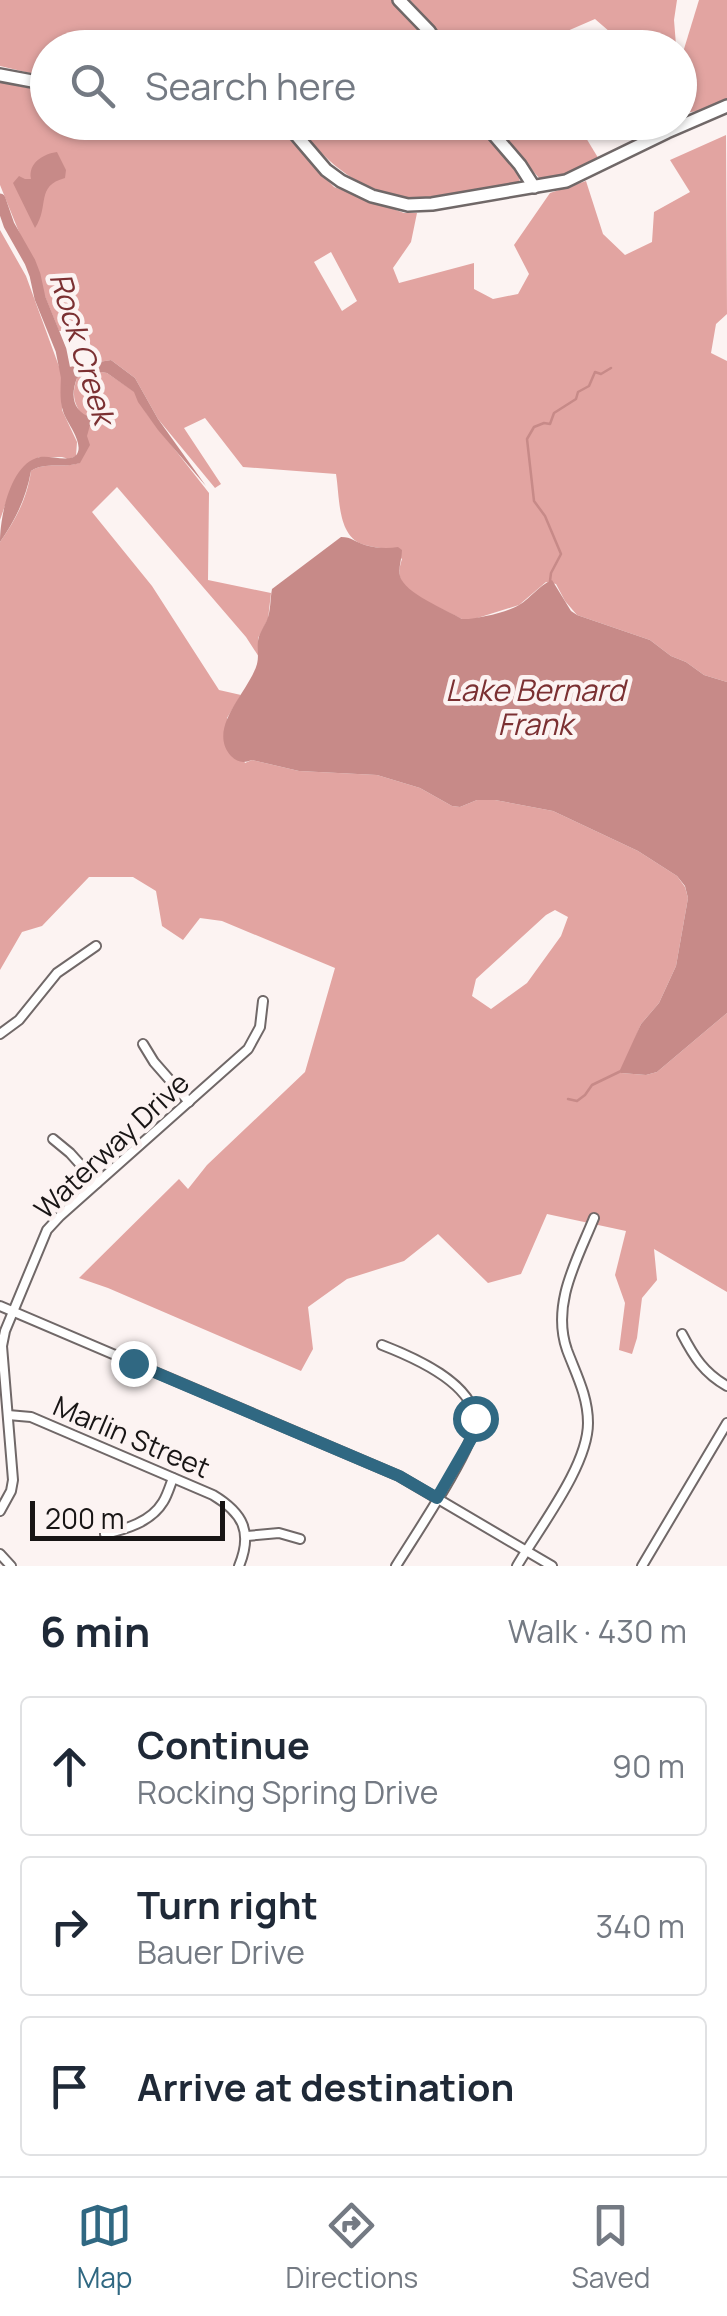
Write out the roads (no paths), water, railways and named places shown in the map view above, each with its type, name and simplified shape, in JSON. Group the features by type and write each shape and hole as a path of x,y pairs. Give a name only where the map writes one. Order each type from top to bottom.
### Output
{"street":[{"path":"399,0 427,30"},
{"path":"0,75 30,81"},
{"path":"697,119 727,106"},
{"path":"300,140 326,170 372,196 399,204 432,204 534,188 576,177 651,140"},
{"path":"498,140 534,188"},
{"path":"0,1034 19,1020 57,974 96,946"},
{"name":"Waterway Drive","path":"0,1511 13,1480 2,1346 12,1310 47,1230 248,1049 260,1026 263,1000"},
{"path":"144,1044 154,1062 189,1102"},
{"path":"53,1139 97,1183"},
{"path":"517,1566 583,1454 588,1422 584,1389 566,1347 561,1323 564,1292 594,1218"},
{"path":"0,1306 399,1476 552,1566"},
{"path":"682,1334 705,1371 727,1386"},
{"path":"382,1345 406,1354 452,1383 470,1402 475,1418 474,1434 396,1566"},
{"name":"Marlin Street","path":"8,1415 31,1418 213,1495 238,1514 247,1536"},
{"path":"642,1566 727,1424"},
{"path":"105,1534 151,1515 163,1502 172,1478"},
{"path":"239,1566 247,1536 279,1533 300,1539"},
{"path":"0,1554 11,1566"}],"water":[{"path":"57,152 66,170 65,178 46,192 35,228 13,183 19,176 31,179 38,160"},
{"path":"111,360 135,378 158,419 206,486 158,430 134,392 107,373 94,371 77,378 74,391 77,407 92,418 87,436 90,445 80,463 43,466 31,471 20,508 0,542 9,492 21,469 40,457 74,457 79,449 62,407 61,372"},
{"name":"Lake Bernard Frank","path":"341,537 373,547 398,547 402,550 400,573 409,589 462,619 514,608 552,580 577,615 650,640 704,675 727,682 727,1013 657,1072 646,1075 620,1070 641,1024 659,1003 676,966 688,898 677,876 638,851 553,811 495,800 452,806 420,788 377,775 299,771 252,760 241,762 231,756 223,734 257,664 259,638 268,616 272,589"}],"waterway":[{"name":"Rock Creek","path":"0,199 35,275 61,350 67,380"},
{"path":"550,581 561,554 534,501 527,439 534,427 550,424 554,413 576,399 578,392 589,386 595,372 601,374 611,368"},
{"path":"568,1099 577,1101 592,1085 621,1071"}]}
